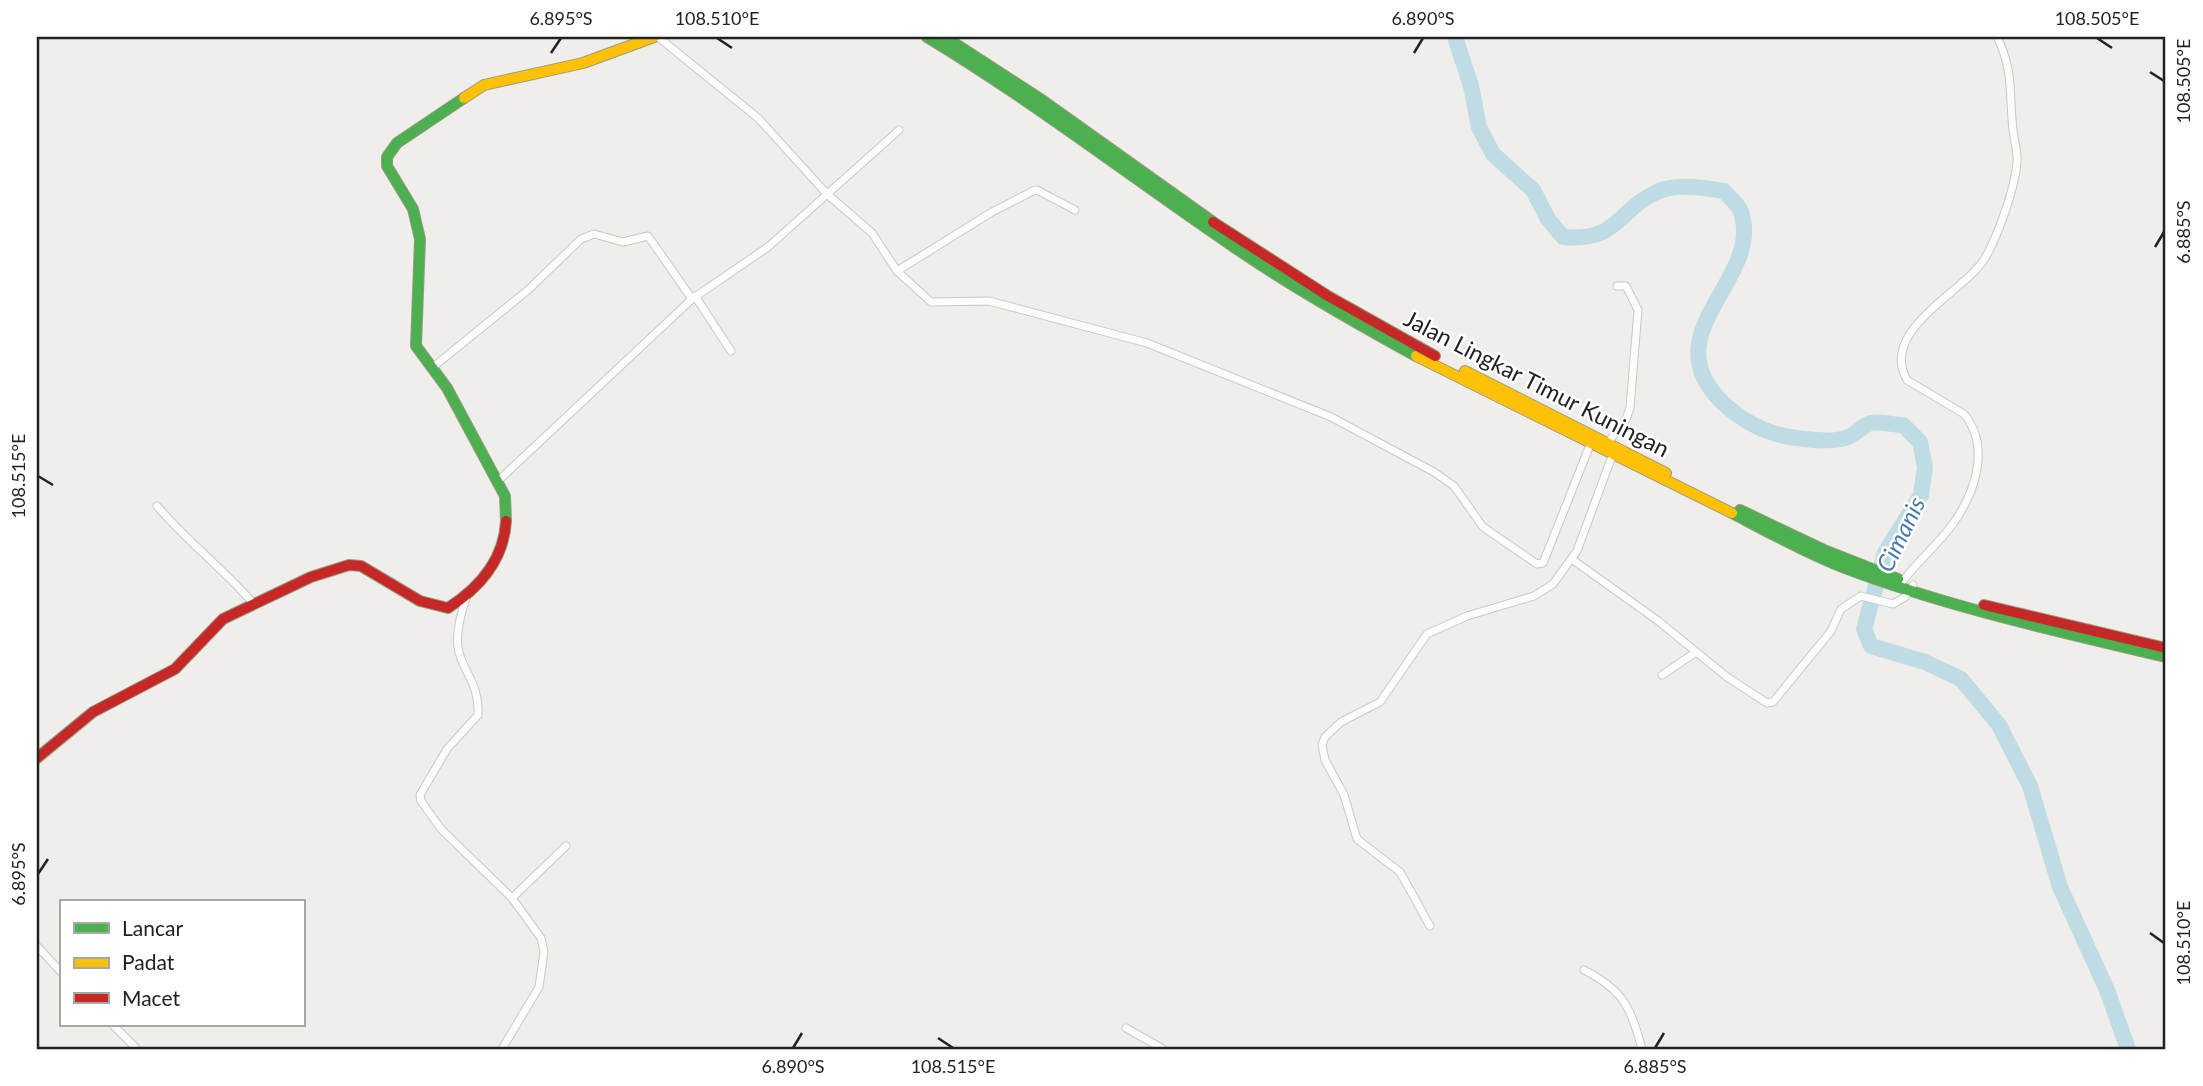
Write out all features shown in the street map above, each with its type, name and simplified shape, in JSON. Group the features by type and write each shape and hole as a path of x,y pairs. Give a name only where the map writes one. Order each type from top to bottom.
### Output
{"main road":[{"path":"37,758 93,712 175,669 201,645 223,619 252,602 311,577 349,565 369,569 420,601 448,608 466,598 486,577 497,558 508,510 499,480 416,346 420,239 409,200 387,166 391,148 484,85 583,63 656,37"},
{"name":"Jalan Lingkar Timur Kuningan","path":"928,37 1067,129 1187,216 1281,278 1372,332 1590,445 1802,550 1903,584 2166,648"},
{"name":"Jalan Lingkar Timur Kuningan","path":"945,37 1039,98 1206,218 1328,296 1446,362 1606,444 1864,570"},
{"path":"1903,584 1997,616 2166,656"}],"street":[{"path":"656,37 758,118 827,194 873,233 897,271 931,302 989,301 1147,343 1331,417 1434,472 1454,486 1483,527 1537,564 1543,563 1590,445"},
{"path":"1573,560 1767,704 1773,702 1831,631 1841,609 1861,597 1883,602 1899,601 1903,584 1955,521 1977,470 1978,443 1971,423 1964,414 1907,380 1902,365 1904,350 1913,331 1939,300 1983,261 2000,222 2013,178 2018,159 2009,67 1997,37"},
{"path":"499,480 694,298 768,247 899,130"},
{"path":"897,271 992,212 1033,191 1075,210"},
{"path":"432,368 528,290 581,239 594,234 623,242 648,236 732,351"},
{"path":"1606,444 1629,414 1638,310 1626,286 1617,286"},
{"path":"1430,926 1400,872 1357,839 1344,795 1325,760 1322,745 1325,737 1341,722 1380,702 1427,634 1467,616 1534,596 1553,584 1573,560 1612,456"},
{"path":"157,506 182,536 225,570 252,602"},
{"path":"466,598 460,618 458,649 474,681 478,716 447,749 423,786 421,801 441,829 512,898 537,931 544,952 539,987 502,1049"},
{"path":"1662,675 1696,652"},
{"path":"512,898 566,846"},
{"path":"37,946 60,971"},
{"path":"1584,970 1609,983 1620,993 1642,1049"},
{"path":"114,1026 137,1049"},
{"path":"1126,1028 1163,1049"}],"waterway":[{"name":"Cimanis","path":"1455,37 1471,86 1479,127 1493,154 1533,190 1548,219 1563,237 1596,234 1617,223 1645,198 1675,187 1724,191 1738,207 1744,236 1738,260 1703,328 1698,351 1703,375 1720,400 1741,418 1757,427 1784,436 1816,440 1841,439 1851,436 1868,424 1879,422 1903,425 1920,442 1925,467 1921,495 1885,553 1864,629 1871,646 1925,662 1961,679 1999,725 2030,786 2060,887 2107,990 2128,1049"}],"traffic: fast":[{"path":"927,37 1044,113 1256,262 1416,356"},
{"path":"945,37 1039,98 1213,222"},
{"path":"464,98 397,143 387,157 387,166 413,209 420,239 416,346 447,388 505,496 506,521"},
{"path":"1740,510 1824,550 1898,579"},
{"path":"1732,513 1814,555 1882,581 2002,617 2166,657"}],"traffic: slow":[{"path":"464,98 484,85 583,63 654,37"},
{"path":"1416,356 1732,513"},
{"path":"1465,371 1666,473"}],"traffic: jam":[{"path":"1213,222 1328,296 1435,356"},
{"path":"37,758 93,712 175,669 223,619 311,577 349,565 361,566 420,601 448,608 488,572 500,548 506,521"},
{"path":"1984,605 2166,648"}]}
